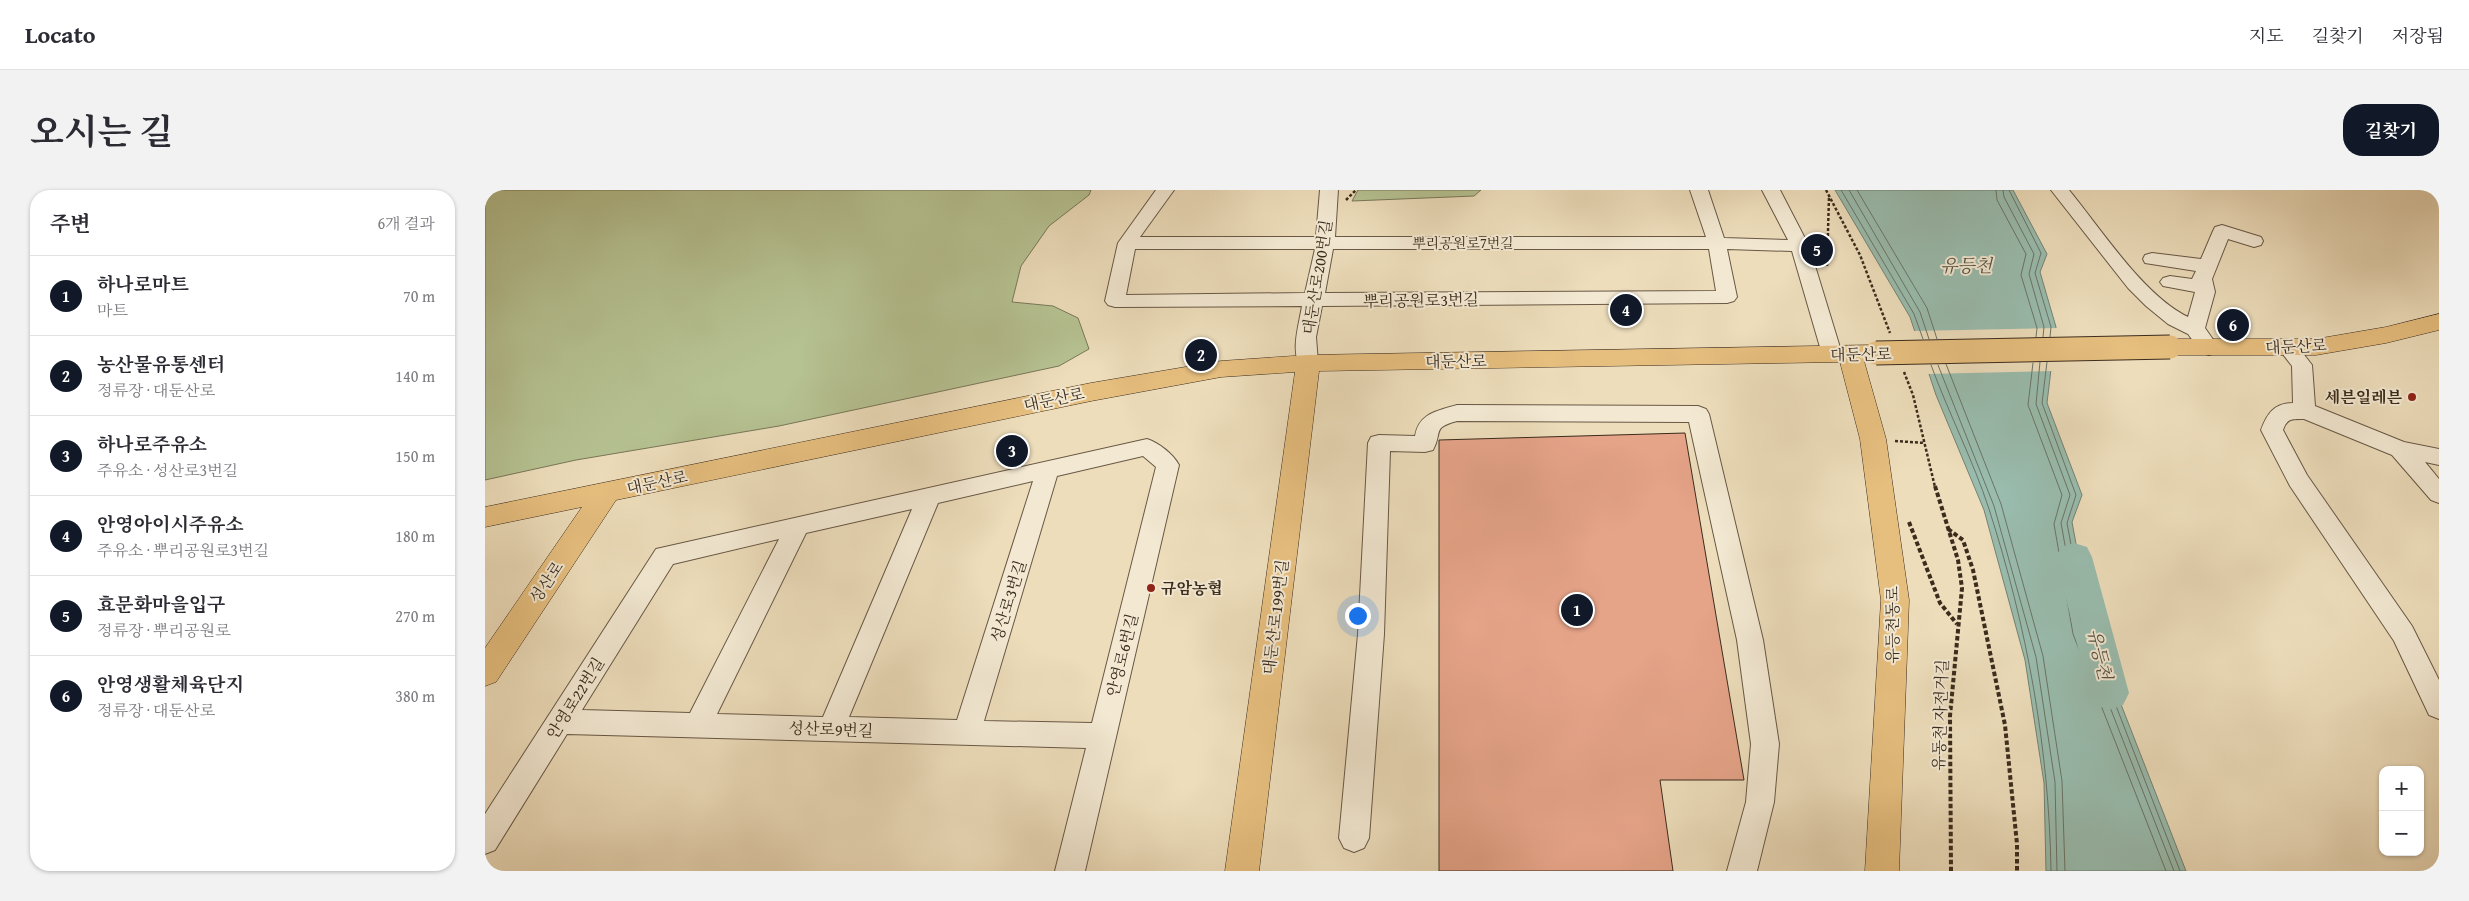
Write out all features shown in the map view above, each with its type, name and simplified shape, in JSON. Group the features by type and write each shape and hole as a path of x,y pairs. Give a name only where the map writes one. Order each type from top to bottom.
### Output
{"main road":[{"name":"대둔산로","path":"485,517 1109,388 1221,369 1308,363 2170,347 2288,348 2345,343 2439,322"},
{"name":"유등천동로","path":"1853,354 1856,380 1873,439 1895,600 1882,871"},
{"name":"대둔산로199번길","path":"1242,871 1308,363"},
{"name":"성산로","path":"485,673 607,492"}],"street":[{"path":"1127,243 1165,190"},
{"name":"대둔산로200번길","path":"1308,363 1306,337 1325,244 1329,190"},
{"path":"1699,190 1717,243"},
{"path":"1771,190 1853,354"},
{"path":"2060,190 2135,284 2153,302 2175,318 2195,329 2209,348"},
{"path":"2195,329 2205,292 2201,279 2222,231 2255,241"},
{"name":"뿌리공원로7번길","path":"1127,243 1717,243 1800,246"},
{"name":"뿌리공원로3번길","path":"1127,243 1115,301 1727,297 1717,243"},
{"path":"2152,258 2207,266"},
{"path":"2169,282 2204,287"},
{"path":"2288,348 2302,365 2303,402 2306,411"},
{"path":"2439,457 2400,449 2306,411 2287,411 2277,417 2272,430 2298,480 2403,634 2439,707"},
{"path":"1354,838 1371,634 1379,443 1425,444 1428,426 1439,418 1457,413 1698,414 1750,640 1765,744 1760,802 1741,871"},
{"name":"안영로6번길","path":"1048,469 1147,447 1168,465 1069,871"},
{"path":"2400,449 2439,494"},
{"path":"698,725 798,526 1048,469"},
{"name":"성산로3번길","path":"967,732 1048,469"},
{"path":"831,729 929,496"},
{"name":"안영로22번길","path":"485,840 665,556 798,526"},
{"name":"성산로9번길","path":"560,722 1103,736"}],"path":[{"path":"1827,266 1829,196"},
{"path":"1873,439 1925,443"},
{"path":"1906,516 1940,603 1957,625"},
{"path":"1948,529 1963,540 1973,570 2005,725 2017,844 2017,871"},
{"name":"유동천 자전거길","path":"1951,871 1950,716 1957,625 1962,588 1958,560"}],"green space":[{"path":"485,190 1091,190 1089,195 1049,226 1021,266 1012,302 1053,306 1078,318 1089,349 1059,366 779,426 576,460 485,480"},
{"path":"1358,190 1481,190 1474,196 1352,201"}],"water":[{"name":"유등천","path":"1835,190 2013,190 2047,254 2040,272 2056,327 2047,403 2082,495 2072,522 2092,630 2186,871 2046,871 2044,783 2025,660 1984,510 1936,395 1910,317"}],"pier":[{"path":"2058,328 2053,371 1927,374 1912,331"}],"building":[{"path":"1685,433 1744,780 1660,780 1673,871 1439,871 1439,440"}],"waterway":[{"name":"유등천","path":"2074,557 2109,693"}],"place":[{"name":"효문화마을입구","path":"1817,250"},
{"name":"안영아이시주유소","path":"1626,310"},
{"name":"안영생활체육단지","path":"2233,325"},
{"name":"농산물유통센터","path":"1201,355"},
{"name":"세븐일레븐","path":"2412,397"},
{"name":"하나로주유소","path":"1012,451"},
{"name":"규암농협","path":"1151,588"},
{"name":"하나로마트","path":"1577,610"}]}
